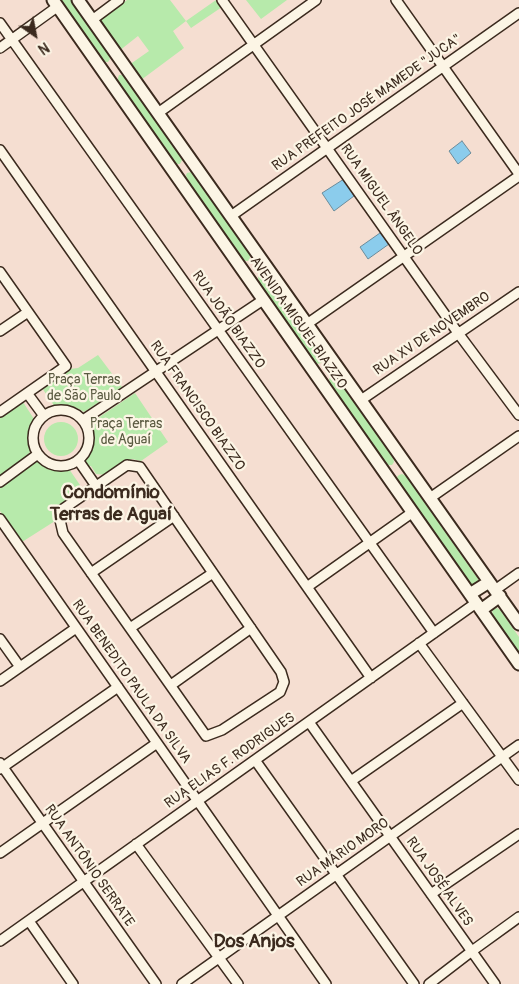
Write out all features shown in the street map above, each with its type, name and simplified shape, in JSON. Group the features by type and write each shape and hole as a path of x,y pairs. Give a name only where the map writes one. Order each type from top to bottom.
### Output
{"street":[{"name":"AVENIDA MIGUEL BIAZZO","path":"78,0 519,624"},
{"path":"92,20 119,0"},
{"name":"RUA MIGUEL ÂNGELO","path":"222,0 458,333 519,415"},
{"path":"158,113 316,0"},
{"path":"307,324 519,175 396,0"},
{"name":"AVENIDA MIGUEL BIAZZO","path":"55,3 519,664"},
{"path":"0,48 55,3"},
{"name":"RUA PREFEITO JOSÉ MAMEDE \"JUCA\"","path":"231,216 519,13"},
{"name":"RUA JOÃO BIAZZO","path":"0,23 434,633"},
{"path":"108,79 126,67"},
{"name":"RUA FRANCISCO BIAZZO","path":"0,150 371,678"},
{"path":"246,275 264,262"},
{"path":"0,272 66,366 0,412"},
{"name":"RUA XV DE NOVEMBRO","path":"361,400 519,292"},
{"path":"83,420 263,300"},
{"path":"0,331 28,312"},
{"path":"315,373 333,361"},
{"path":"27,393 44,416"},
{"path":"65,410 83,420 88,430 89,441 85,452 78,460 68,465 57,466 46,462 38,454 34,444 34,434 37,424 44,416 54,411 65,410"},
{"path":"430,498 519,436"},
{"path":"0,482 38,454"},
{"path":"78,460 96,486"},
{"path":"127,465 140,467 281,672 284,682 280,692 222,730 206,736 63,533 60,520 63,509 96,486 127,465"},
{"path":"307,587 413,512"},
{"path":"91,573 174,516"},
{"name":"RUA BENEDITO PAULA DA SILVA","path":"0,519 326,984"},
{"path":"130,628 213,573"},
{"path":"476,602 519,573"},
{"path":"476,602 495,589"},
{"name":"RUA ELIAS F. RODRIGUES","path":"0,941 420,644 476,602"},
{"path":"0,681 76,628"},
{"path":"171,686 251,628"},
{"path":"0,639 20,667"},
{"path":"420,644 519,780"},
{"path":"1,766 118,687"},
{"path":"351,781 463,703"},
{"name":"RUA JOSÉ ALVES","path":"308,722 495,984"},
{"path":"0,852 157,743"},
{"name":"RUA MÁRIO MORO","path":"182,984 519,745"},
{"path":"255,760 414,984"},
{"name":"RUA ANTÔNIO SERRATE","path":"1,766 156,984"},
{"path":"431,894 519,834"},
{"path":"136,844 238,984"},
{"path":"429,984 519,917"},
{"path":"28,921 73,984"}],"green space":[{"path":"60,0 71,0 109,55 110,59 108,62 102,60"},
{"path":"127,0 170,0 186,21 173,31 184,48 141,80 129,65 149,51 138,36 119,51 101,26 100,21"},
{"path":"216,0 222,7 191,28 186,21"},
{"path":"246,0 287,0 261,19"},
{"path":"119,75 126,76 181,156 180,164 174,162 118,82"},
{"path":"191,172 250,254 249,261 242,259 187,179 187,173"},
{"path":"260,275 267,276 322,356 323,360 321,363 317,364 314,362 259,282 258,277"},
{"name":"Praça Terras de São Paulo","path":"98,355 122,387 84,412 70,406 55,407 42,388 63,372 78,368"},
{"path":"334,376 338,378 393,458 394,462 392,465 386,463 330,383 329,379"},
{"name":"Praça Terras de Aguaí","path":"135,393 168,442 141,461 132,459 106,475 96,474 91,466 88,467 83,460 88,455 93,441 92,422"},
{"path":"23,402 34,419 30,452 0,476 0,417"},
{"path":"61,422 73,427 78,439 73,451 61,456 49,451 44,439 49,427"},
{"path":"37,461 48,469 69,469 80,485 69,500 56,508 55,521 22,542 0,511 0,488"},
{"path":"402,474 406,476 478,579 478,582 473,586 398,481 397,477"},
{"path":"497,608 519,637 519,653 493,615 492,611"}],"water":[{"path":"462,141 471,153 458,164 449,151"},
{"path":"344,179 354,196 334,211 322,193"},
{"path":"380,233 389,244 368,259 360,247"}],"district":[{"name":"Condomínio Terras de Aguaí","path":"111,504"},
{"name":"Dos Anjos","path":"254,942"}]}
